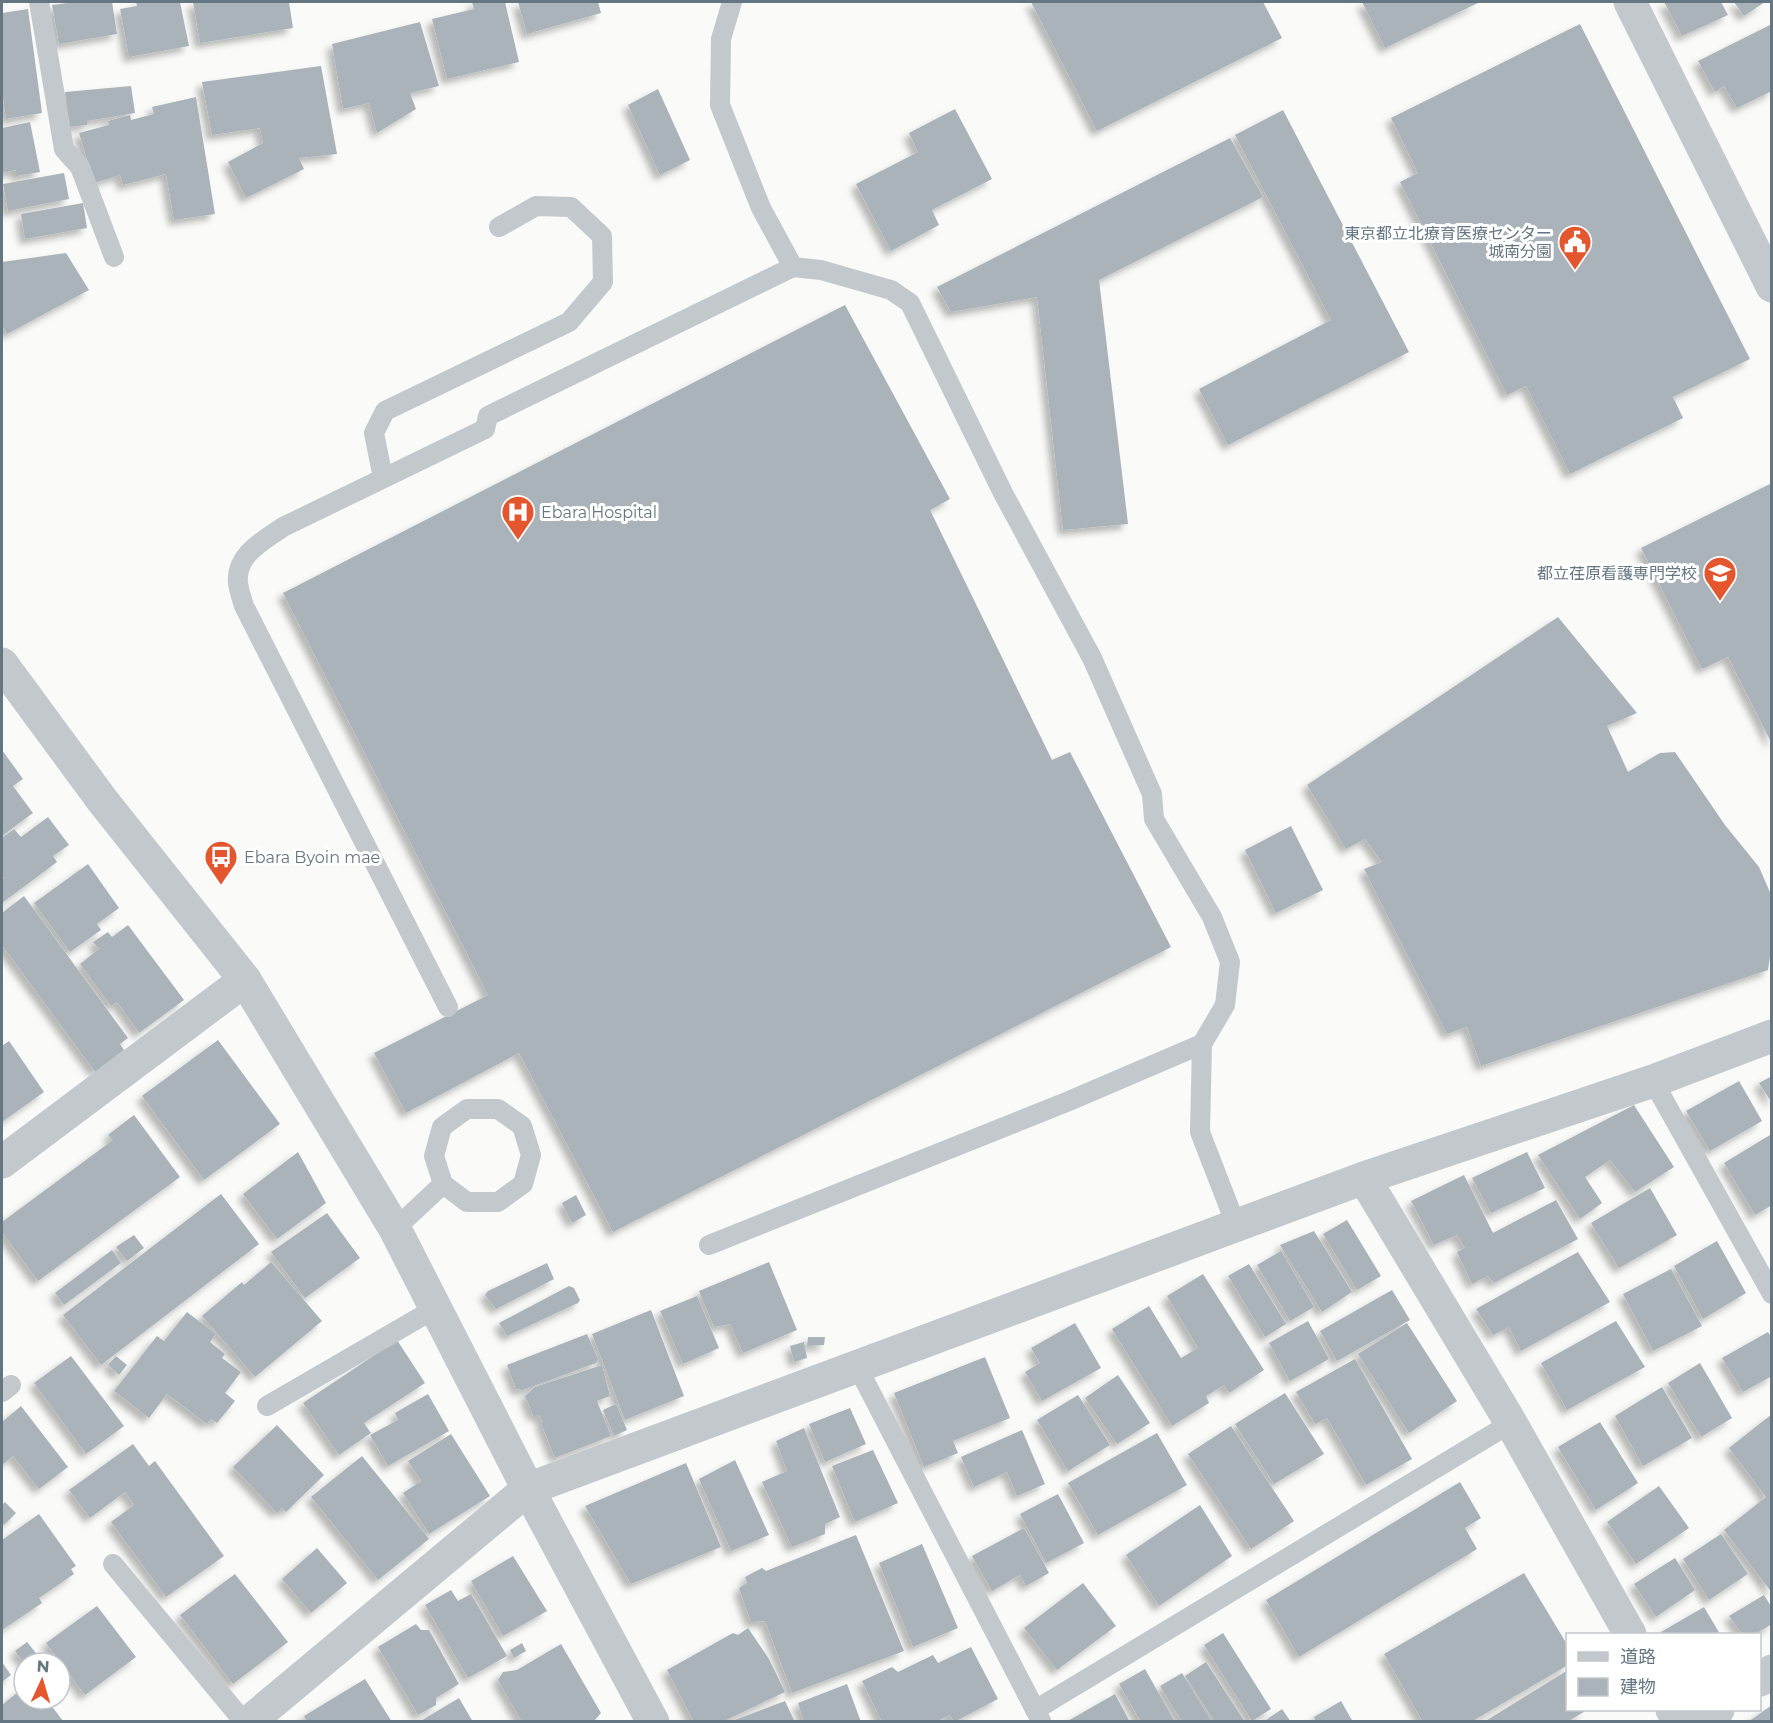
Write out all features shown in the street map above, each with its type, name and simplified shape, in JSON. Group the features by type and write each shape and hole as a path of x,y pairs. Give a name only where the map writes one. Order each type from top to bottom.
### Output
{"street":[{"path":"1630,2 1772,286"},
{"path":"2,664 102,800 244,980 395,1229 528,1489 653,1722"},
{"path":"2,1162 244,980"},
{"path":"249,1722 528,1489 1364,1178 1653,1081 1772,1036"},
{"path":"1364,1178 1511,1423 1629,1633"},
{"path":"1701,1722 1717,1711"}],"lane":[{"path":"39,2 63,149 80,167 114,257"},
{"path":"732,2 721,39 720,105 761,208 793,267"},
{"path":"383,478 374,433 385,411 569,322 603,282 602,236 571,207 536,206 499,227"},
{"path":"448,1007 244,606 238,582 242,561 254,547 283,527 485,429 488,416 793,267 821,270 891,290 910,303 1003,493 1092,658 1152,794 1154,819 1212,917 1230,962 1225,1005 1202,1044 1200,1132 1236,1225"},
{"path":"709,1245 1069,1101 1202,1044"},
{"path":"1653,1081 1772,1294"},
{"path":"467,1109 498,1109 522,1126 531,1155 523,1184 498,1202 468,1202 443,1184 434,1156 442,1127 467,1109"},
{"path":"395,1229 443,1184"},
{"path":"267,1406 436,1308"},
{"path":"858,1366 1038,1716 1511,1423"},
{"path":"113,1564 244,1722"}],"building":[{"path":"112,2 117,34 59,44 52,5"},
{"path":"136,2 180,2 189,46 129,57 120,9 137,6"},
{"path":"193,2 289,2 293,28 200,43"},
{"path":"472,2 505,2 519,62 447,79 432,19 474,9"},
{"path":"518,2 598,2 601,13 527,34"},
{"path":"1031,2 1263,2 1282,38 1097,131"},
{"path":"1362,2 1480,2 1385,48"},
{"path":"1664,2 1721,2 1728,15 1682,36"},
{"path":"1734,2 1765,2 1744,16"},
{"path":"28,9 42,113 6,119 2,90 2,13"},
{"path":"420,22 439,86 410,93 416,109 377,133 369,103 343,109 332,44"},
{"name":"東京都立北療育医療センター 城南分園","path":"1580,24 1750,359 1673,397 1683,418 1570,474 1526,386 1507,395 1400,182 1418,173 1391,118"},
{"path":"1772,24 1772,91 1737,108 1724,86 1715,92 1698,61"},
{"path":"321,66 337,154 299,158 304,169 246,198 228,162 263,143 260,128 212,135 202,82"},
{"path":"131,86 135,113 87,121 87,125 68,127 65,92"},
{"path":"658,89 690,160 660,175 628,105"},
{"path":"196,97 215,214 174,220 166,174 123,185 120,175 94,183 79,133 109,125 108,121 130,115 131,120 154,114 152,107"},
{"path":"955,109 992,179 932,210 939,225 891,251 856,184 918,152 909,133"},
{"path":"1283,110 1409,352 1228,445 1199,389 1331,320 1235,135"},
{"path":"30,122 40,172 16,176 16,170 2,173 2,128"},
{"path":"1230,138 1263,197 1099,280 1128,524 1063,530 1037,297 951,312 937,287"},
{"path":"64,173 69,199 8,211 3,184"},
{"path":"83,203 87,228 25,239 21,214"},
{"path":"66,253 89,290 7,334 2,326 2,262"},
{"path":"845,305 950,499 930,510 1052,760 1070,752 1171,947 613,1232 519,1053 406,1113 374,1053 488,995 283,593"},
{"name":"都立荏原看護専門学校","path":"1772,483 1772,744 1728,657 1702,669 1641,548"},
{"path":"1558,617 1637,713 1607,726 1628,772 1660,753 1675,752 1725,825 1759,867 1772,897 1772,943 1768,970 1481,1066 1467,1027 1447,1034 1364,869 1382,862 1365,839 1346,849 1307,785"},
{"path":"2,750 23,779 13,786 33,813 3,835"},
{"path":"48,817 69,845 53,856 57,862 2,903 2,880 4,878 2,875 2,838 14,829 21,837"},
{"path":"1291,826 1323,890 1276,913 1245,850"},
{"path":"88,864 119,908 97,924 101,930 70,952 34,903"},
{"path":"24,896 128,1038 120,1044 124,1050 95,1072 2,945 2,913"},
{"path":"128,925 184,1000 139,1033 117,1002 111,1006 80,964 99,949 93,942 108,932 112,937"},
{"path":"218,1040 280,1124 204,1180 142,1096"},
{"path":"9,1041 44,1092 2,1122 2,1046"},
{"path":"1772,1076 1772,1103 1759,1083"},
{"path":"1739,1081 1762,1121 1710,1151 1686,1111"},
{"path":"1634,1105 1674,1167 1635,1192 1610,1160 1585,1177 1602,1203 1580,1219 1538,1155"},
{"path":"134,1115 180,1177 38,1281 2,1232 2,1222 113,1140 108,1135"},
{"path":"1770,1135 1772,1205 1755,1215 1724,1163"},
{"path":"298,1152 326,1203 277,1239 243,1194"},
{"path":"1527,1152 1545,1188 1491,1213 1472,1178"},
{"path":"1464,1175 1493,1233 1556,1200 1578,1239 1494,1283 1488,1276 1472,1284 1457,1252 1465,1248 1457,1235 1434,1245 1411,1201"},
{"path":"1650,1188 1677,1235 1619,1268 1591,1223"},
{"path":"221,1194 259,1244 101,1365 63,1315"},
{"path":"576,1195 586,1215 572,1223 562,1203"},
{"path":"327,1213 360,1258 305,1298 271,1252"},
{"path":"1347,1220 1381,1276 1357,1290 1323,1234"},
{"path":"1314,1231 1352,1292 1322,1312 1280,1245"},
{"path":"134,1235 144,1248 127,1261 116,1247"},
{"path":"1717,1241 1746,1293 1703,1319 1674,1266"},
{"path":"112,1250 121,1263 64,1305 55,1293"},
{"path":"1281,1251 1314,1307 1290,1321 1257,1265"},
{"path":"1578,1252 1610,1302 1521,1351 1509,1327 1493,1335 1476,1309"},
{"path":"271,1262 322,1321 255,1377 202,1316 242,1282 244,1285"},
{"path":"769,1262 797,1330 743,1353 730,1324 714,1327 699,1291"},
{"path":"547,1263 554,1279 496,1309 485,1295 488,1291"},
{"path":"1249,1264 1286,1324 1265,1337 1228,1276"},
{"path":"1671,1269 1702,1326 1653,1351 1623,1294"},
{"path":"1203,1274 1264,1370 1229,1393 1224,1385 1206,1396 1209,1403 1172,1426 1112,1329 1149,1306 1181,1358 1198,1348 1167,1296"},
{"path":"569,1286 574,1288 580,1300 578,1303 507,1336 499,1323"},
{"path":"1392,1290 1410,1320 1337,1361 1320,1331"},
{"path":"697,1296 719,1348 683,1364 660,1311"},
{"path":"651,1310 684,1396 625,1420 592,1334"},
{"path":"187,1312 216,1334 210,1342 225,1354 222,1358 241,1372 225,1393 235,1401 217,1423 211,1419 207,1424 167,1394 149,1418 114,1391 157,1336 164,1341"},
{"path":"1308,1321 1329,1359 1290,1381 1269,1343"},
{"path":"1616,1321 1645,1367 1567,1410 1541,1363"},
{"path":"1075,1323 1101,1368 1042,1401 1025,1372 1040,1363 1031,1348"},
{"path":"1407,1323 1457,1401 1409,1433 1358,1354"},
{"path":"1768,1332 1772,1338 1772,1376 1743,1392 1722,1358"},
{"path":"587,1334 598,1359 596,1363 523,1390 516,1389 507,1365"},
{"path":"808,1337 825,1337 824,1345 807,1346"},
{"path":"397,1340 425,1383 364,1423 371,1433 339,1455 303,1403"},
{"path":"804,1342 807,1358 794,1362 790,1346"},
{"path":"71,1356 124,1426 86,1454 34,1383"},
{"path":"116,1356 127,1365 119,1375 108,1365"},
{"path":"985,1357 1010,1418 953,1441 958,1453 924,1467 894,1393"},
{"path":"1355,1359 1412,1459 1366,1485 1327,1418 1315,1424 1296,1392"},
{"path":"1700,1363 1732,1418 1701,1437 1668,1383"},
{"path":"602,1365 610,1396 597,1401 611,1436 555,1458 541,1423 543,1422 538,1415 533,1415 525,1396 535,1387"},
{"path":"1118,1375 1150,1423 1117,1444 1085,1398"},
{"path":"1662,1387 1692,1438 1643,1466 1615,1416"},
{"path":"1285,1393 1324,1454 1274,1484 1235,1424"},
{"path":"428,1394 449,1431 388,1466 370,1435 398,1420 395,1413"},
{"path":"1078,1395 1110,1445 1068,1471 1037,1420"},
{"path":"616,1404 627,1430 614,1436 603,1410"},
{"path":"21,1406 68,1467 39,1489 13,1456 2,1465 2,1422"},
{"path":"850,1408 866,1444 825,1462 809,1424"},
{"path":"1772,1414 1772,1593 1724,1530 1766,1497 1729,1448"},
{"path":"1600,1422 1638,1483 1596,1510 1558,1447"},
{"path":"277,1425 324,1475 286,1512 282,1508 277,1513 233,1467"},
{"path":"1231,1426 1294,1521 1251,1549 1188,1454"},
{"path":"804,1428 840,1517 825,1524 825,1534 792,1547 762,1482 787,1471 776,1441"},
{"path":"1022,1430 1045,1484 1017,1496 1007,1472 974,1487 961,1457"},
{"path":"1157,1433 1187,1485 1098,1535 1068,1483"},
{"path":"451,1434 490,1496 429,1534 403,1493 421,1481 408,1461"},
{"path":"133,1444 149,1466 155,1461 224,1556 166,1597 111,1522 134,1505 125,1492 90,1518 69,1490"},
{"path":"873,1450 898,1503 855,1522 832,1466"},
{"path":"362,1456 429,1539 378,1580 311,1497"},
{"path":"735,1460 769,1535 731,1551 699,1479"},
{"path":"686,1463 721,1547 631,1584 585,1506"},
{"path":"1460,1482 1481,1518 1465,1528 1477,1549 1299,1657 1266,1600"},
{"path":"1659,1486 1689,1528 1636,1564 1607,1522"},
{"path":"1058,1494 1084,1543 1046,1563 1020,1514"},
{"path":"5,1502 16,1513 4,1525 2,1505"},
{"path":"1200,1505 1232,1556 1159,1606 1126,1555"},
{"path":"39,1514 76,1566 71,1569 74,1574 39,1598 42,1603 2,1630 2,1540"},
{"path":"1024,1528 1049,1573 1026,1586 1020,1575 992,1591 972,1556"},
{"path":"1721,1534 1748,1574 1709,1600 1683,1559"},
{"path":"856,1535 904,1651 792,1693 765,1621 751,1622 739,1588 747,1583 745,1577 762,1568 766,1571"},
{"path":"922,1544 958,1628 913,1647 879,1563"},
{"path":"317,1548 347,1583 311,1613 282,1579"},
{"path":"513,1556 547,1611 503,1636 471,1581"},
{"path":"1675,1558 1695,1590 1656,1617 1634,1584"},
{"path":"1524,1573 1566,1643 1566,1666 1471,1722 1423,1722 1384,1654"},
{"path":"235,1574 288,1642 233,1684 180,1615"},
{"path":"1083,1583 1116,1626 1057,1670 1024,1628"},
{"path":"451,1590 458,1601 471,1594 507,1656 468,1678 425,1605"},
{"path":"1764,1595 1772,1608 1772,1624 1757,1633 1741,1633 1729,1616"},
{"path":"97,1606 136,1657 85,1695 72,1678 72,1651 52,1651 46,1643"},
{"path":"1704,1607 1719,1633 1662,1633"},
{"path":"416,1624 421,1630 429,1630 459,1684 436,1698 436,1705 418,1715 378,1647"},
{"path":"748,1628 769,1659 785,1692 722,1722 694,1722 667,1670 733,1633 738,1635"},
{"path":"1223,1633 1271,1709 1252,1721 1204,1645"},
{"path":"27,1642 34,1651 15,1651"},
{"path":"522,1643 526,1651 514,1658 510,1650"},
{"path":"561,1644 601,1713 593,1722 522,1722 498,1680 503,1672 517,1670"},
{"path":"971,1647 998,1699 954,1722 950,1715 936,1722 882,1722 862,1681 892,1667 898,1672 933,1655 938,1663"},
{"path":"2,1662 11,1675 2,1682"},
{"path":"1206,1662 1245,1722 1215,1722 1185,1676"},
{"path":"1145,1669 1175,1722 1141,1722 1119,1684"},
{"path":"1566,1671 1566,1711 1585,1711 1567,1722 1484,1722"},
{"path":"1182,1673 1212,1722 1182,1722 1160,1686"},
{"path":"365,1679 392,1722 307,1722 304,1716"},
{"path":"847,1684 861,1722 804,1722 798,1703"},
{"path":"1115,1694 1130,1722 1066,1722"},
{"path":"12,1697 12,1711 55,1711 64,1722 2,1722 2,1705"},
{"path":"459,1698 473,1722 419,1722"},
{"path":"785,1701 795,1722 732,1722 732,1721"},
{"path":"1341,1701 1353,1722 1316,1722 1314,1717"},
{"path":"1772,1705 1772,1722 1748,1722"},
{"path":"1282,1709 1291,1722 1263,1722"}],"place":[{"name":"東京都立北療育医療センター 城南分園","path":"1575,271"},
{"name":"Ebara Hospital","path":"518,541"},
{"name":"都立荏原看護専門学校","path":"1720,602"},
{"name":"Ebara Byoin mae","path":"221,886"}]}
